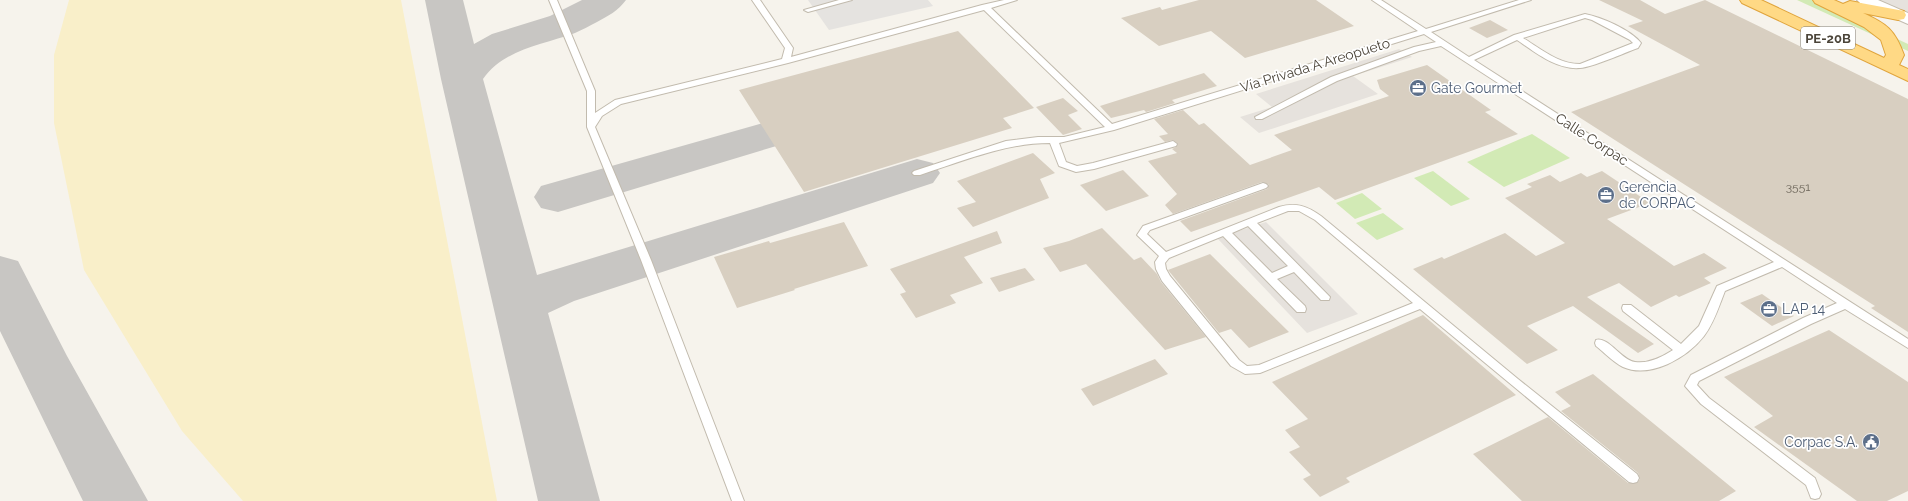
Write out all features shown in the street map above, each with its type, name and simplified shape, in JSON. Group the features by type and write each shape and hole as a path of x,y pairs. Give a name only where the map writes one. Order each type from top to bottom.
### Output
{"highway":[{"name":"PE-20B","path":"1748,0 1897,61"},
{"name":"PE-20B","path":"1782,0 1897,61 1908,76"},
{"path":"1821,0 1870,23 1889,38 1897,61"},
{"path":"1821,0 1903,17"}],"street":[{"path":"1865,0 1903,17"}],"lane":[{"path":"553,0 591,91 591,127 646,260 738,501"},
{"path":"756,0 789,48 785,61"},
{"path":"808,10 848,0"},
{"path":"591,127 599,114 618,102 785,61 1012,0"},
{"name":"Calle Corpac","path":"1376,0 1908,344"},
{"name":"Vía Privada A Areopueto","path":"916,172 1006,144 1072,139 1527,0"},
{"path":"985,7 1107,129"},
{"path":"1468,60 1517,37 1585,16 1600,21 1633,38 1637,43 1635,46 1581,66 1573,67 1562,64 1517,37"},
{"path":"1259,116 1334,79 1417,49 1443,43"},
{"path":"1054,141 1062,164 1076,169 1094,166 1173,144"},
{"path":"1166,256 1142,235 1146,228 1263,186"},
{"path":"1422,304 1260,369 1245,370 1235,363 1166,278 1161,269 1160,262 1166,256 1250,222 1293,206 1304,208 1422,304 1443,325 1633,478"},
{"path":"1250,222 1325,298"},
{"path":"1225,232 1301,309"},
{"path":"1600,343 1627,364 1646,367 1662,361 1681,350 1700,333 1722,289 1782,263"},
{"path":"1270,278 1295,267"},
{"path":"1815,494 1811,482 1706,401 1691,386 1696,378 1807,321 1846,304"},
{"path":"1627,308 1681,350"}],"shaded area":[{"path":"808,0 928,0 933,6 829,30"},
{"path":"1869,0 1908,0 1908,17"},
{"path":"1399,49 1412,57 1353,76 1378,94 1259,133 1240,117 1272,107 1256,94"},
{"path":"1266,222 1358,314 1307,333 1217,238"}],"green space":[{"path":"1797,0 1813,0 1908,44 1908,51"},
{"path":"1532,134 1570,158 1504,187 1467,162"},
{"path":"1433,171 1470,199 1451,206 1414,178"},
{"path":"1362,193 1382,209 1355,219 1336,203"},
{"path":"1383,213 1404,229 1377,240 1356,223"}],"sand":[{"path":"69,0 401,0 497,501 243,501 182,431 84,270 54,123 54,55"}],"building":[{"path":"1199,0 1316,0 1354,26 1245,58 1211,31 1159,46 1121,18 1160,7 1162,10"},
{"path":"1599,0 1640,0 1665,14 1705,0 1908,99 1908,332 1871,308 1875,306 1571,112 1700,65 1628,26 1643,21"},
{"path":"1490,20 1508,30 1487,38 1469,28"},
{"path":"958,31 1034,108 1003,118 1012,128 804,192 739,90"},
{"path":"1427,65 1491,110 1485,112 1518,134 1335,200 1319,187 1191,232 1180,221 1267,189 1269,185 1262,182 1173,214 1165,205 1177,194 1148,161 1177,153 1172,149 1178,144 1173,140 1165,142 1159,136 1168,134 1154,119 1183,110 1199,125 1204,123 1250,165 1292,150 1274,135 1389,96 1380,89 1377,80"},
{"path":"1204,73 1217,86 1172,100 1175,103 1146,112 1144,110 1111,118 1100,106"},
{"path":"1063,98 1078,111 1068,115 1082,129 1063,135 1036,107"},
{"path":"1033,153 1055,173 1040,179 1049,198 973,227 957,208 976,202 957,181"},
{"path":"1123,170 1149,196 1106,211 1080,185"},
{"path":"1602,171 1650,203 1607,219 1674,266 1704,253 1727,268 1704,278 1711,283 1679,297 1676,295 1651,307 1619,283 1587,297 1654,344 1638,353 1573,306 1527,326 1558,350 1527,364 1413,269 1442,257 1444,259 1505,233 1536,256 1565,243 1505,198 1532,187 1527,184 1550,175 1560,182 1581,173 1587,177"},
{"path":"844,222 868,266 737,308 714,257"},
{"path":"1102,228 1134,260 1141,257 1157,274 1161,282 1206,337 1165,350 1086,264 1060,272 1043,248 1069,241"},
{"path":"997,231 1002,243 964,257 983,283 950,295 956,303 916,318 900,294 906,292 890,269"},
{"path":"1210,254 1289,332 1249,348 1231,329 1219,333 1168,270"},
{"path":"1025,268 1035,280 999,292 990,278"},
{"path":"1762,294 1794,316 1772,326 1740,303"},
{"path":"1423,315 1516,395 1346,478 1350,482 1320,497 1303,479 1311,475 1289,452 1300,447 1285,430 1308,419 1272,382"},
{"path":"1829,330 1908,382 1908,491 1887,501 1857,501 1754,427 1773,416 1724,377"},
{"path":"1155,359 1168,374 1093,406 1081,389"},
{"path":"1593,374 1736,491 1719,501 1522,501 1473,454 1548,417 1628,483 1637,483 1640,479 1638,473 1561,411 1571,406 1555,392"}],"taxiway":[{"path":"444,0 462,79"},
{"path":"462,79 482,56 494,48 506,42 564,24 596,8 607,0"},
{"path":"462,79 569,501"},
{"path":"558,197 767,135"},
{"path":"520,305 536,295 556,288 917,173"},
{"path":"0,274 41,360 111,493 117,501"}],"place":[{"name":"Gate Gourmet","path":"1418,88"},
{"name":"Gerencia de CORPAC","path":"1606,195"},
{"name":"LAP 14","path":"1769,309"},
{"name":"Corpac S.A.","path":"1871,442"}]}
